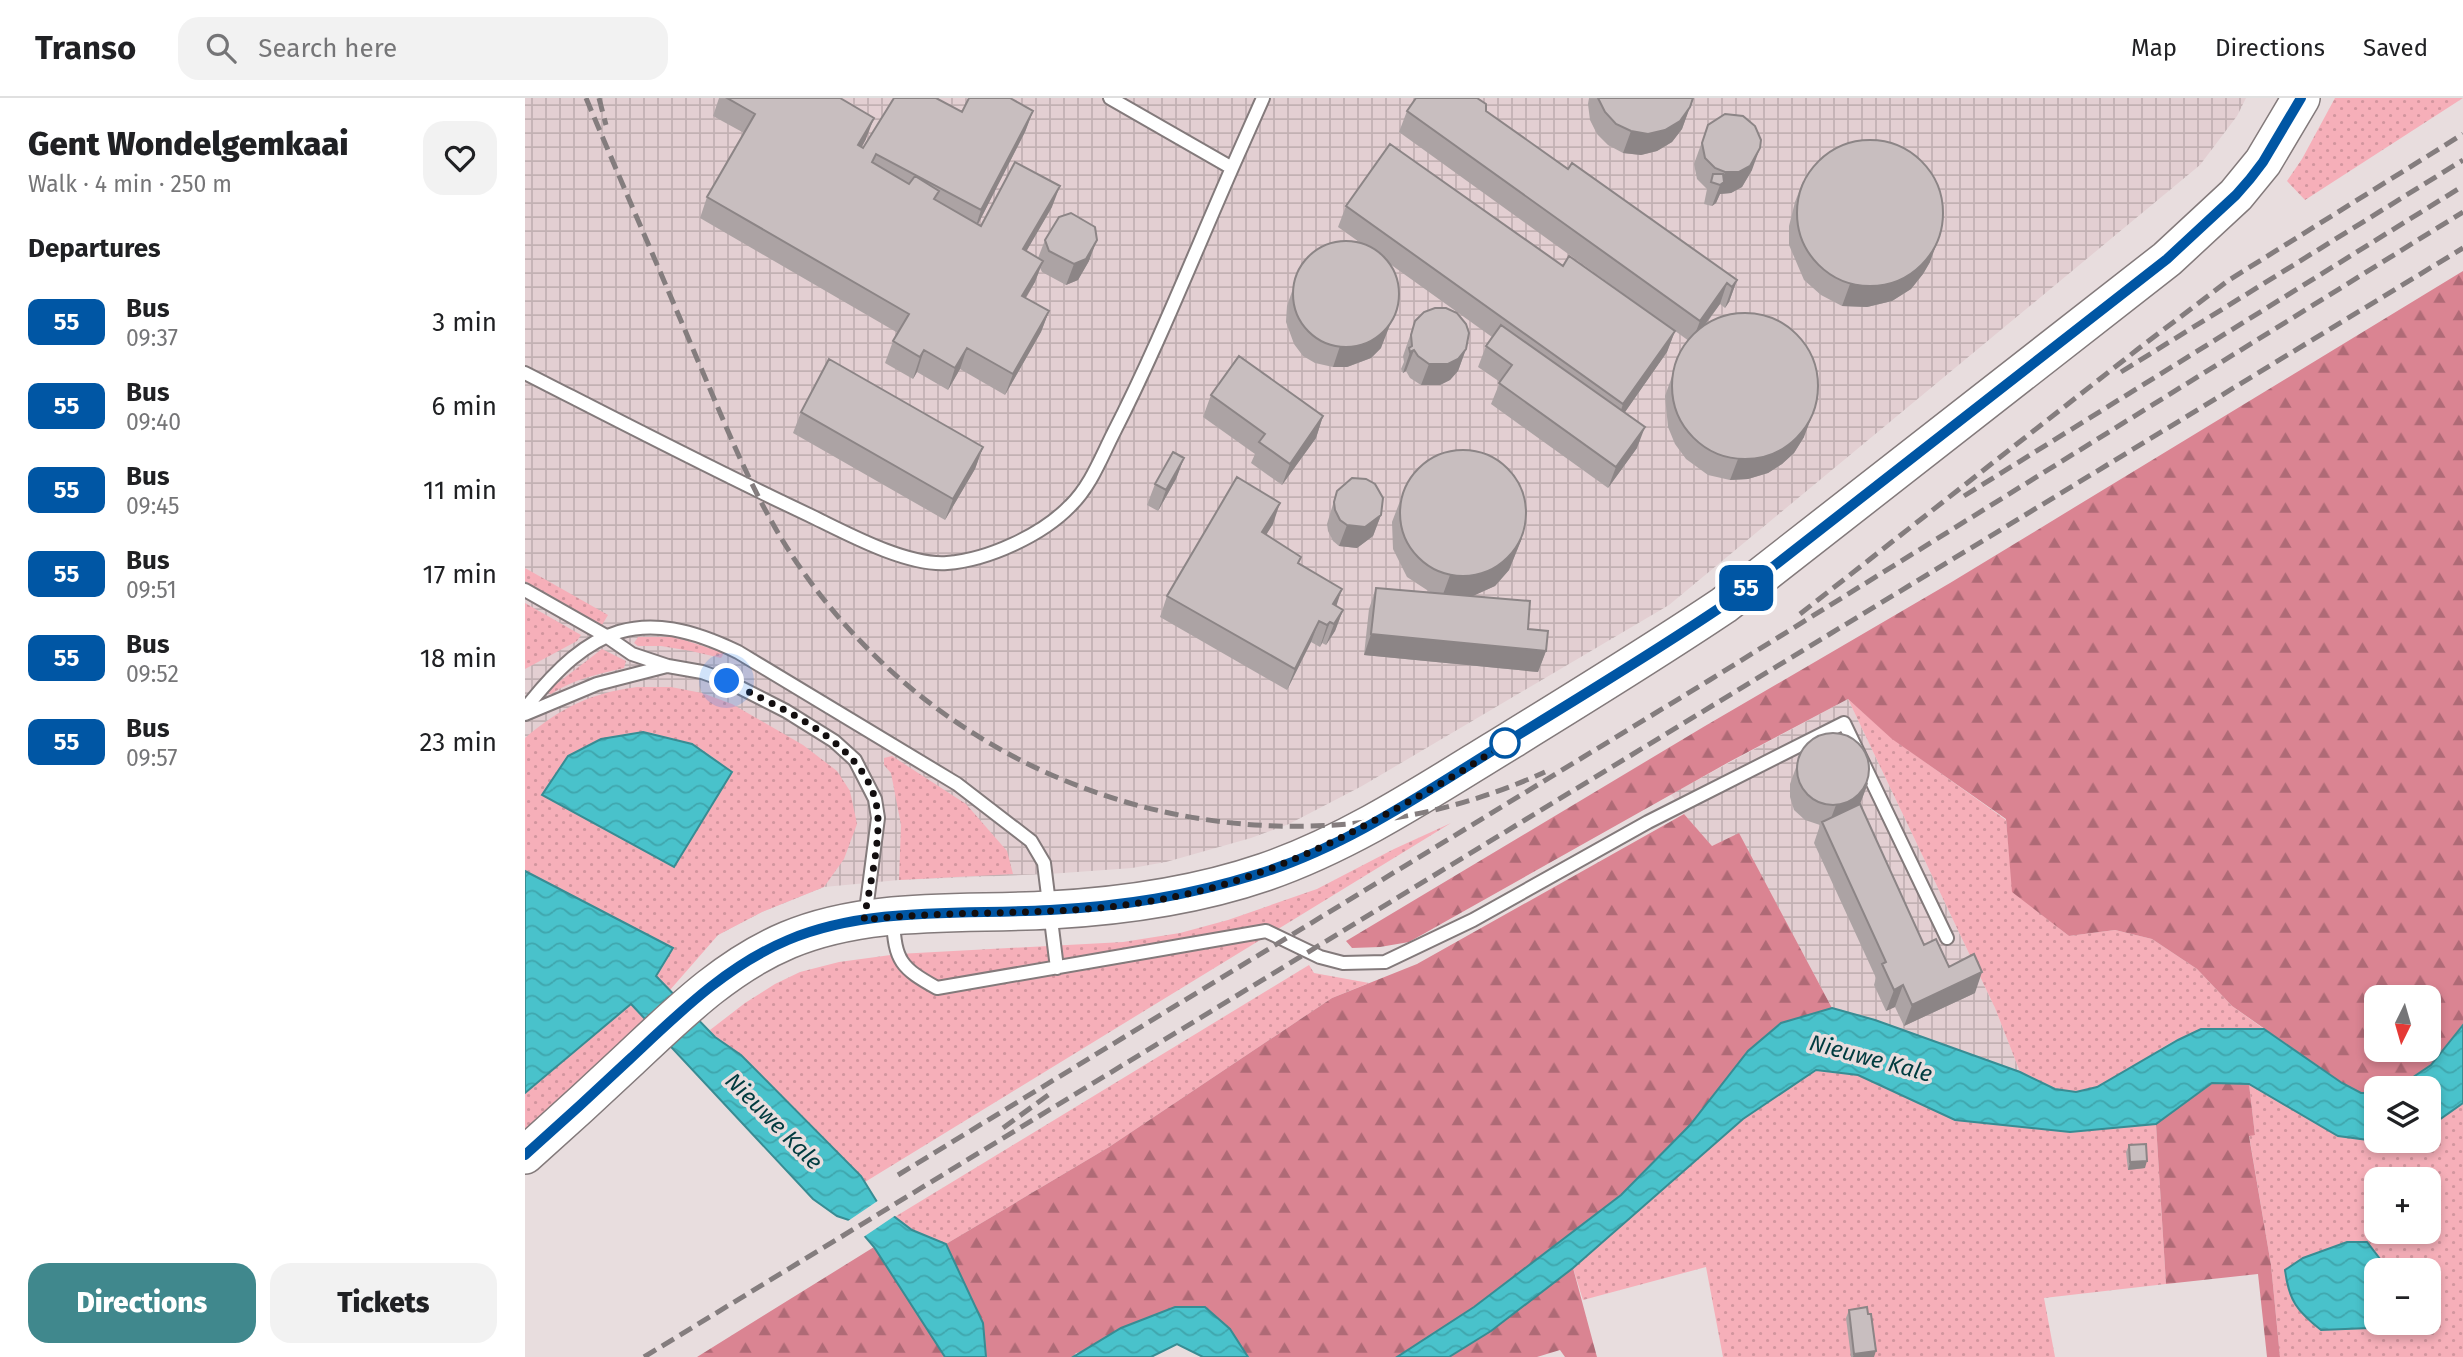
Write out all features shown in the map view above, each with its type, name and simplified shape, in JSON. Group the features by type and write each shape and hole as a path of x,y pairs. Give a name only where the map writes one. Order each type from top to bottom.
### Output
{"main road":[{"path":"525,1155 689,1003 725,975 786,940 829,925 879,918 1137,904 1173,897 1263,873 1303,857 1335,843 1432,788 1652,653 1724,605 2167,259 2250,179 2301,98"}],"lane":[{"path":"1110,98 1232,168"},
{"path":"525,373 754,489 870,544 909,558 946,564 1003,548 1048,524 1072,505 1092,476 1130,402 1263,98"},
{"path":"525,590 606,636 632,654 668,666 702,672 786,711 834,741 855,760 875,799 878,818 879,918 910,973 937,988 1266,931 1320,957 1343,963 1385,962 1473,920 1648,822 1844,723 1947,938"},
{"path":"525,709 548,679 606,636 630,629 659,627 683,630 738,652 957,784 1031,841 1044,863 1056,968"},
{"path":"525,715 597,684 668,666"}],"shaded area":[{"path":"525,98 2246,98 2237,116 2200,165 1669,605 1362,786 1289,824 1251,838 1166,862 1132,868 899,880 824,887 762,912 718,935 525,841"},
{"path":"2335,98 2463,98 2305,200 2287,181"},
{"path":"525,568 608,615 602,625 525,581"},
{"path":"525,603 581,635 577,641 525,669"},
{"path":"638,637 675,637 724,653 721,658 661,646 638,646 634,643"},
{"path":"602,649 626,661 624,668 577,681 551,694 546,692"},
{"path":"637,687 671,687 702,693 732,704 803,745 837,771 850,791 857,824 844,859 824,887 762,912 718,935 670,990 656,976 673,948 525,871 525,738 551,718 577,704 605,693"},
{"path":"1848,699 1995,1008 2020,1072 1875,1020 1832,1008 1739,834 1712,846 1684,814 1671,794"},
{"path":"1848,699 1893,739 2006,820 2013,892 2069,936 2115,930 2152,939 2197,969 2232,1006 2264,1029 2218,1030 2183,1037 2098,1086 2075,1092 2046,1085 2020,1072 1995,1008"},
{"path":"892,756 966,804 1007,851 1013,874 899,880 901,825 891,773 884,765 884,758"},
{"path":"1451,823 865,1182 741,1055 715,1037 710,1030 775,984 800,972 839,962 898,954 1123,942 1180,933 1228,920 1317,889"},
{"path":"1309,965 1314,973 1369,983 1332,998 1109,1147 946,1244 912,1230 893,1218"},
{"path":"631,1004 645,1020 525,1131 525,1093"},
{"path":"1816,1070 1858,1075 1955,1120 2070,1132 2156,1124 2166,1284 2044,1298 2055,1357 1723,1357 1706,1267 1583,1300 1573,1268 1743,1119"},
{"path":"2249,1084 2338,1136 2364,1139 2364,1153 2441,1153 2441,1119 2463,1103 2463,1357 2280,1357 2271,1265 2249,1135 2255,1135"}],"green space":[{"path":"2463,271 2463,1025 2441,1052 2441,985 2364,985 2364,1062 2433,1062 2415,1076 2364,1076 2364,1093 2361,1093 2342,1083 2232,1006 2197,969 2152,939 2115,930 2069,936 2012,892 2006,819 1892,739 1848,699 1729,762 1409,942 1352,948 1346,941 1950,583"},
{"path":"1684,814 1712,846 1739,833 1832,1008 1780,1023 1748,1051 1690,1125 1621,1195 1474,1307 1397,1357 1248,1357 1230,1329 1076,1353 1073,1357 986,1357 983,1322 946,1244 1109,1147 1332,998 1417,964"},
{"path":"2213,1083 2249,1084 2255,1135 2249,1136 2271,1265 2280,1357 2267,1357 2258,1274 2166,1284 2156,1124"},
{"path":"874,1247 945,1357 697,1357"},
{"path":"1573,1268 1597,1357 1565,1357 1560,1350 1537,1357 1449,1357 1491,1331"}],"water":[{"path":"643,732 692,744 732,772 674,867 542,795 568,756 601,739"},
{"name":"Nieuwe Kale","path":"525,871 673,948 656,976 715,1037 741,1055 861,1176 879,1205 912,1230 946,1244 983,1323 986,1357 945,1357 874,1247 852,1221 837,1216 813,1199 631,1004 525,1093"},
{"name":"Nieuwe Kale","path":"1832,1008 1875,1020 2020,1072 2055,1089 2076,1092 2097,1087 2201,1029 2264,1029 2342,1083 2364,1093 2364,1139 2338,1136 2249,1084 2212,1083 2156,1124 2070,1132 1955,1120 1858,1075 1816,1070 1743,1119 1573,1268 1491,1331 1449,1357 1397,1357 1474,1307 1621,1195 1690,1125 1748,1051 1781,1023"},
{"path":"2463,1025 2463,1103 2441,1119 2441,1076 2415,1076 2433,1062 2441,1062 2441,1052"},
{"path":"2347,1242 2368,1244 2379,1258 2364,1258 2364,1328 2321,1330 2306,1317 2292,1298 2285,1270 2303,1258"},
{"path":"1175,1307 1205,1307 1230,1329 1248,1357 1203,1357 1177,1344 1151,1357 1073,1357 1121,1328"}],"pier":[{"path":"879,1200 896,1215 862,1238 850,1224 845,1223"}],"building":[{"path":"727,98 840,98 874,118 858,145 863,148 894,98 936,98 962,112 969,98 1010,98 1033,111 981,210 876,154 872,162 909,184 915,176 939,191 934,199 981,226 1015,162 1060,186 1023,249 1043,261 1022,296 1049,311 1013,374 967,348 955,368 924,350 920,357 893,341 909,314 707,197 755,114"},
{"path":"1416,98 1477,98 1486,104 1486,111 1568,169 1572,163 1737,280 1732,287 1727,283 1700,321 1407,111"},
{"path":"1598,98 1693,98 1680,121 1665,130 1648,134 1631,131 1616,124 1605,112"},
{"path":"1725,114 1743,116 1755,126 1761,140 1760,148 1750,166 1739,172 1725,172 1715,168 1705,158 1702,143 1708,125"},
{"path":"1870,140 1898,146 1922,161 1937,185 1943,213 1937,241 1922,265 1898,280 1870,286 1842,280 1818,265 1803,241 1797,213 1803,185 1818,161 1842,146"},
{"path":"1390,144 1563,266 1569,256 1675,331 1623,404 1346,206"},
{"path":"1713,174 1723,174 1724,182 1720,185 1711,182"},
{"path":"1071,213 1095,227 1097,240 1086,259 1074,264 1049,251 1045,240 1059,217"},
{"path":"1346,241 1366,245 1383,257 1395,274 1399,294 1395,314 1383,331 1366,343 1346,347 1326,343 1309,331 1297,314 1293,294 1297,274 1309,257 1326,245"},
{"path":"1446,308 1457,313 1469,333 1466,349 1458,359 1448,364 1429,364 1414,350 1410,352 1409,348 1412,346 1411,335 1415,321 1424,312"},
{"path":"1745,313 1773,319 1796,335 1812,358 1818,386 1812,414 1796,437 1773,453 1745,459 1717,453 1694,437 1678,414 1672,386 1678,358 1694,335 1717,319"},
{"path":"1501,325 1645,427 1616,467 1499,383 1512,365 1486,346"},
{"path":"1239,356 1323,416 1290,464 1259,442 1265,434 1211,395"},
{"path":"829,359 983,447 953,499 801,412"},
{"path":"1463,450 1487,454 1508,468 1522,489 1526,513 1522,537 1508,558 1487,572 1463,576 1439,572 1418,558 1404,537 1400,513 1404,489 1418,468 1439,454"},
{"path":"1173,452 1184,458 1166,490 1155,484"},
{"path":"1237,477 1280,503 1262,532 1301,557 1298,563 1342,589 1333,604 1343,610 1334,624 1330,622 1327,625 1319,621 1295,669 1167,596"},
{"path":"1352,478 1366,479 1375,484 1383,498 1381,515 1365,527 1347,525 1340,520 1335,510 1337,491"},
{"path":"1376,588 1530,601 1528,629 1548,631 1546,651 1371,634"},
{"path":"1833,733 1853,739 1863,749 1869,769 1863,789 1853,799 1833,805 1813,799 1803,789 1797,769 1803,749 1813,739"},
{"path":"1860,804 1924,945 1936,939 1949,967 1974,954 1982,972 1912,1005 1903,985 1894,990 1882,964 1886,962 1822,822"},
{"path":"2146,1144 2147,1161 2130,1162 2129,1145"},
{"path":"1867,1307 1868,1314 1871,1314 1876,1351 1854,1354 1849,1310"}],"railway":[{"path":"586,98 730,436 779,534 793,557 861,642 941,712 1031,766 1129,803 1231,823 1337,825 1442,808 1545,772"},
{"path":"599,98 606,125"},
{"path":"1800,614 2229,280 2463,134"},
{"path":"2121,372 2463,160"},
{"path":"1964,496 2463,186"},
{"path":"898,1175 1708,681 2463,212"},
{"path":"644,1357 2463,248"},
{"path":"1003,1128 1051,1093"}],"bus line":[{"name":"55","path":"525,1155 689,1003 725,975 786,940 829,925 879,918 1137,904 1173,897 1263,873 1303,857 1335,843 1432,788 1652,653 1724,605 2167,259 2250,179 2301,98"}],"route":[{"path":"727,681 786,711 834,741 855,760 865,776 875,799 878,818 877,841 864,920 1137,904 1219,886 1263,873 1335,843 1505,743"}]}
